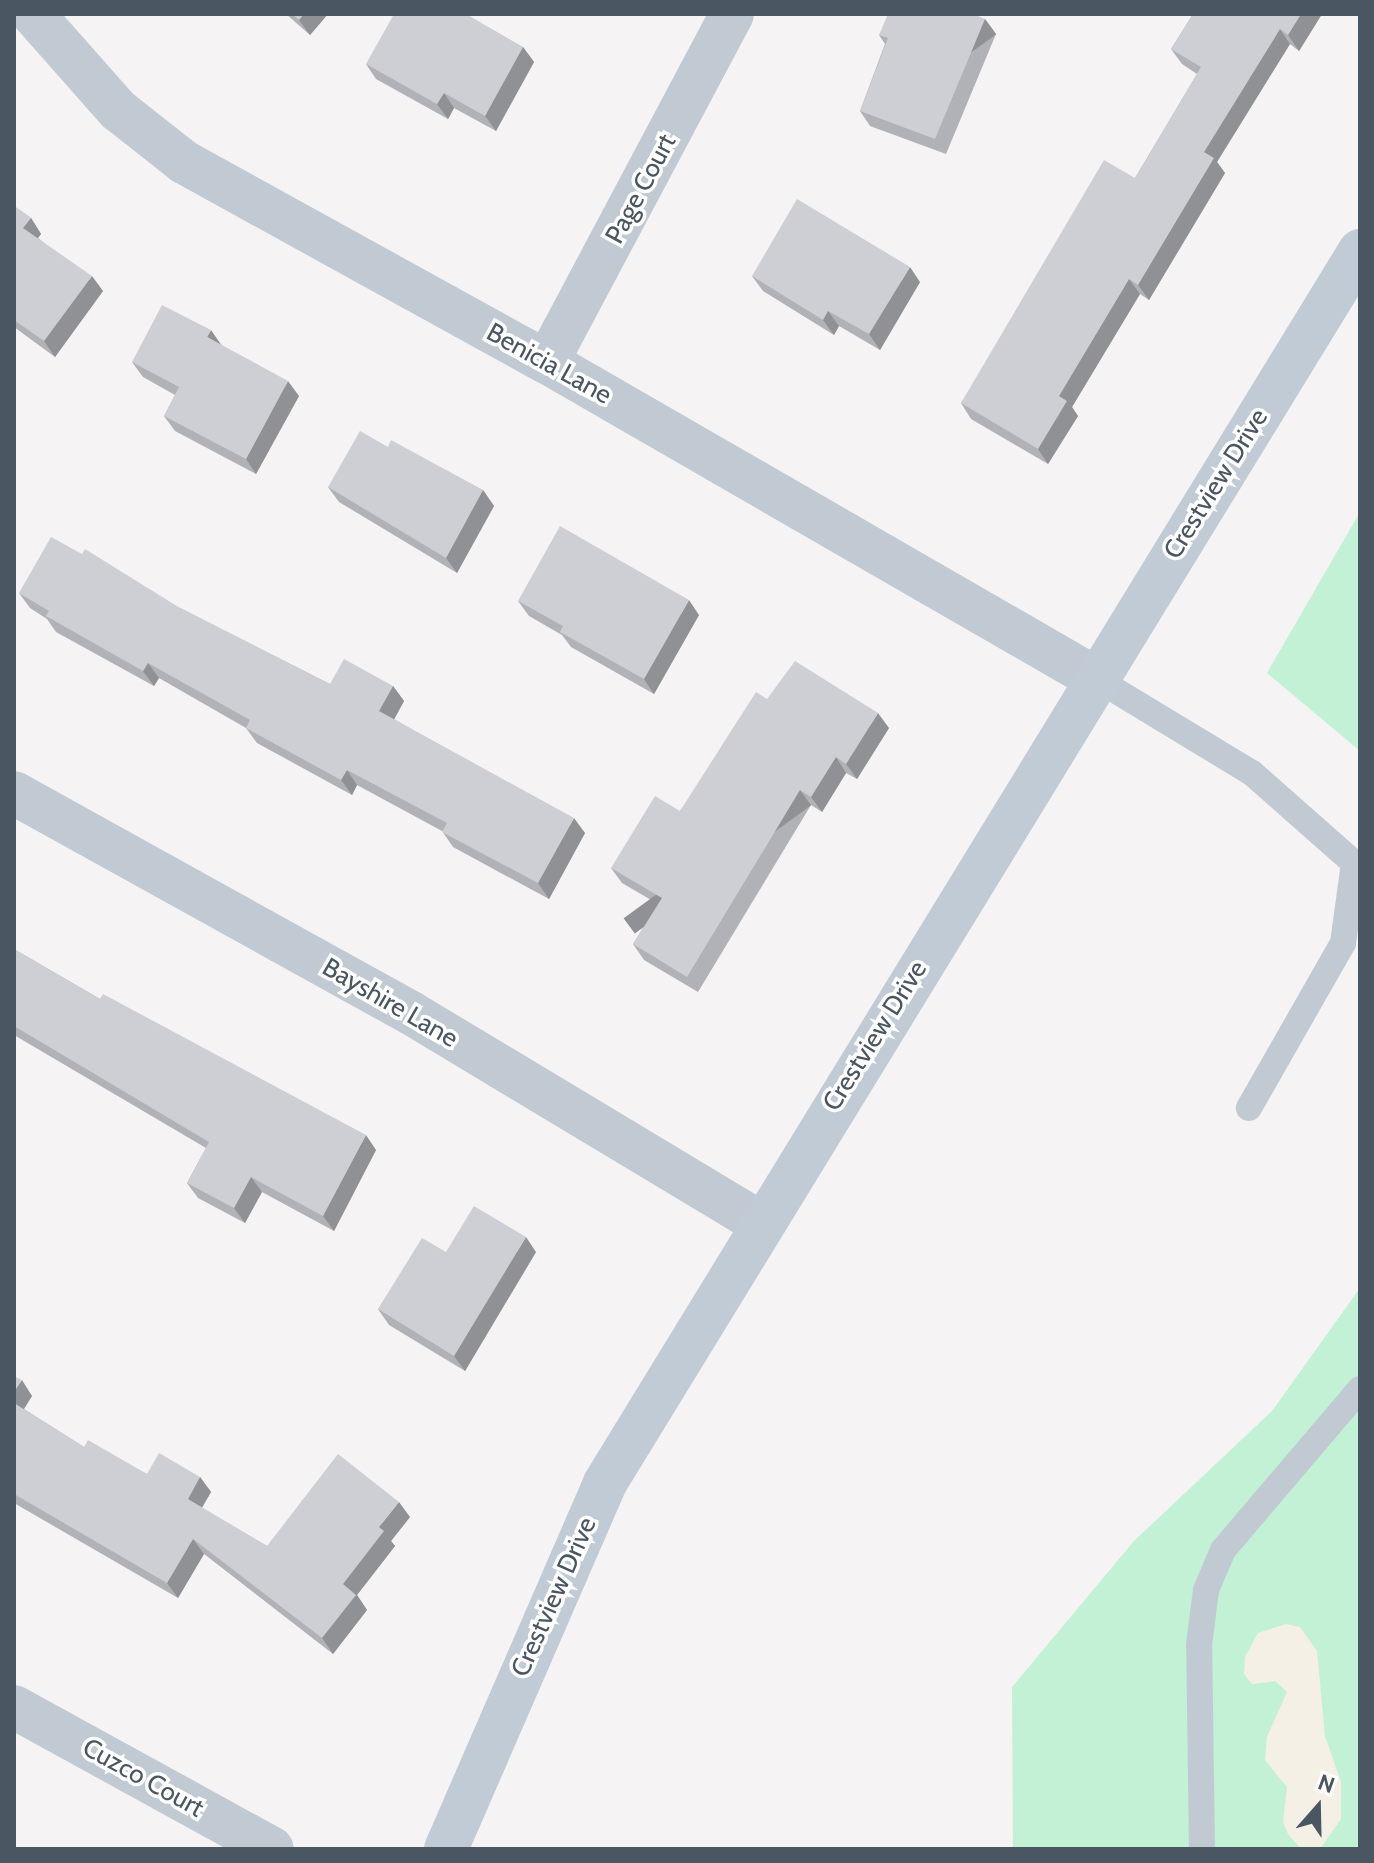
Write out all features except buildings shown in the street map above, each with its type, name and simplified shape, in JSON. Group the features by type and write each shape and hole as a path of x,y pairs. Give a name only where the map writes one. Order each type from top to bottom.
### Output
{"main road":[{"name":"Crestview Drive","path":"446,1849 605,1483 760,1223 1360,251"}],"street":[{"name":"Benicia Lane","path":"33,14 118,110 184,162 547,362 1095,678"},
{"name":"Page Court","path":"547,362 732,14"},
{"name":"Bayshire Lane","path":"14,793 411,1013 760,1223"},
{"name":"Cuzco Court","path":"14,1707 272,1849"}],"lane":[{"path":"1095,678 1252,773 1354,863 1343,943 1249,1108"},
{"path":"1202,1849 1199,1645 1206,1590 1223,1550 1360,1389"}],"green space":[{"path":"1360,512 1360,751 1267,673"},
{"path":"1360,1288 1360,1849 1013,1849 1012,1687 1134,1541 1272,1411"}],"sand":[{"path":"1286,1624 1300,1627 1317,1651 1325,1736 1341,1782 1341,1819 1320,1849 1301,1849 1288,1834 1283,1822 1287,1787 1265,1760 1267,1737 1287,1692 1275,1681 1252,1684 1244,1674 1245,1657 1258,1633"}]}
